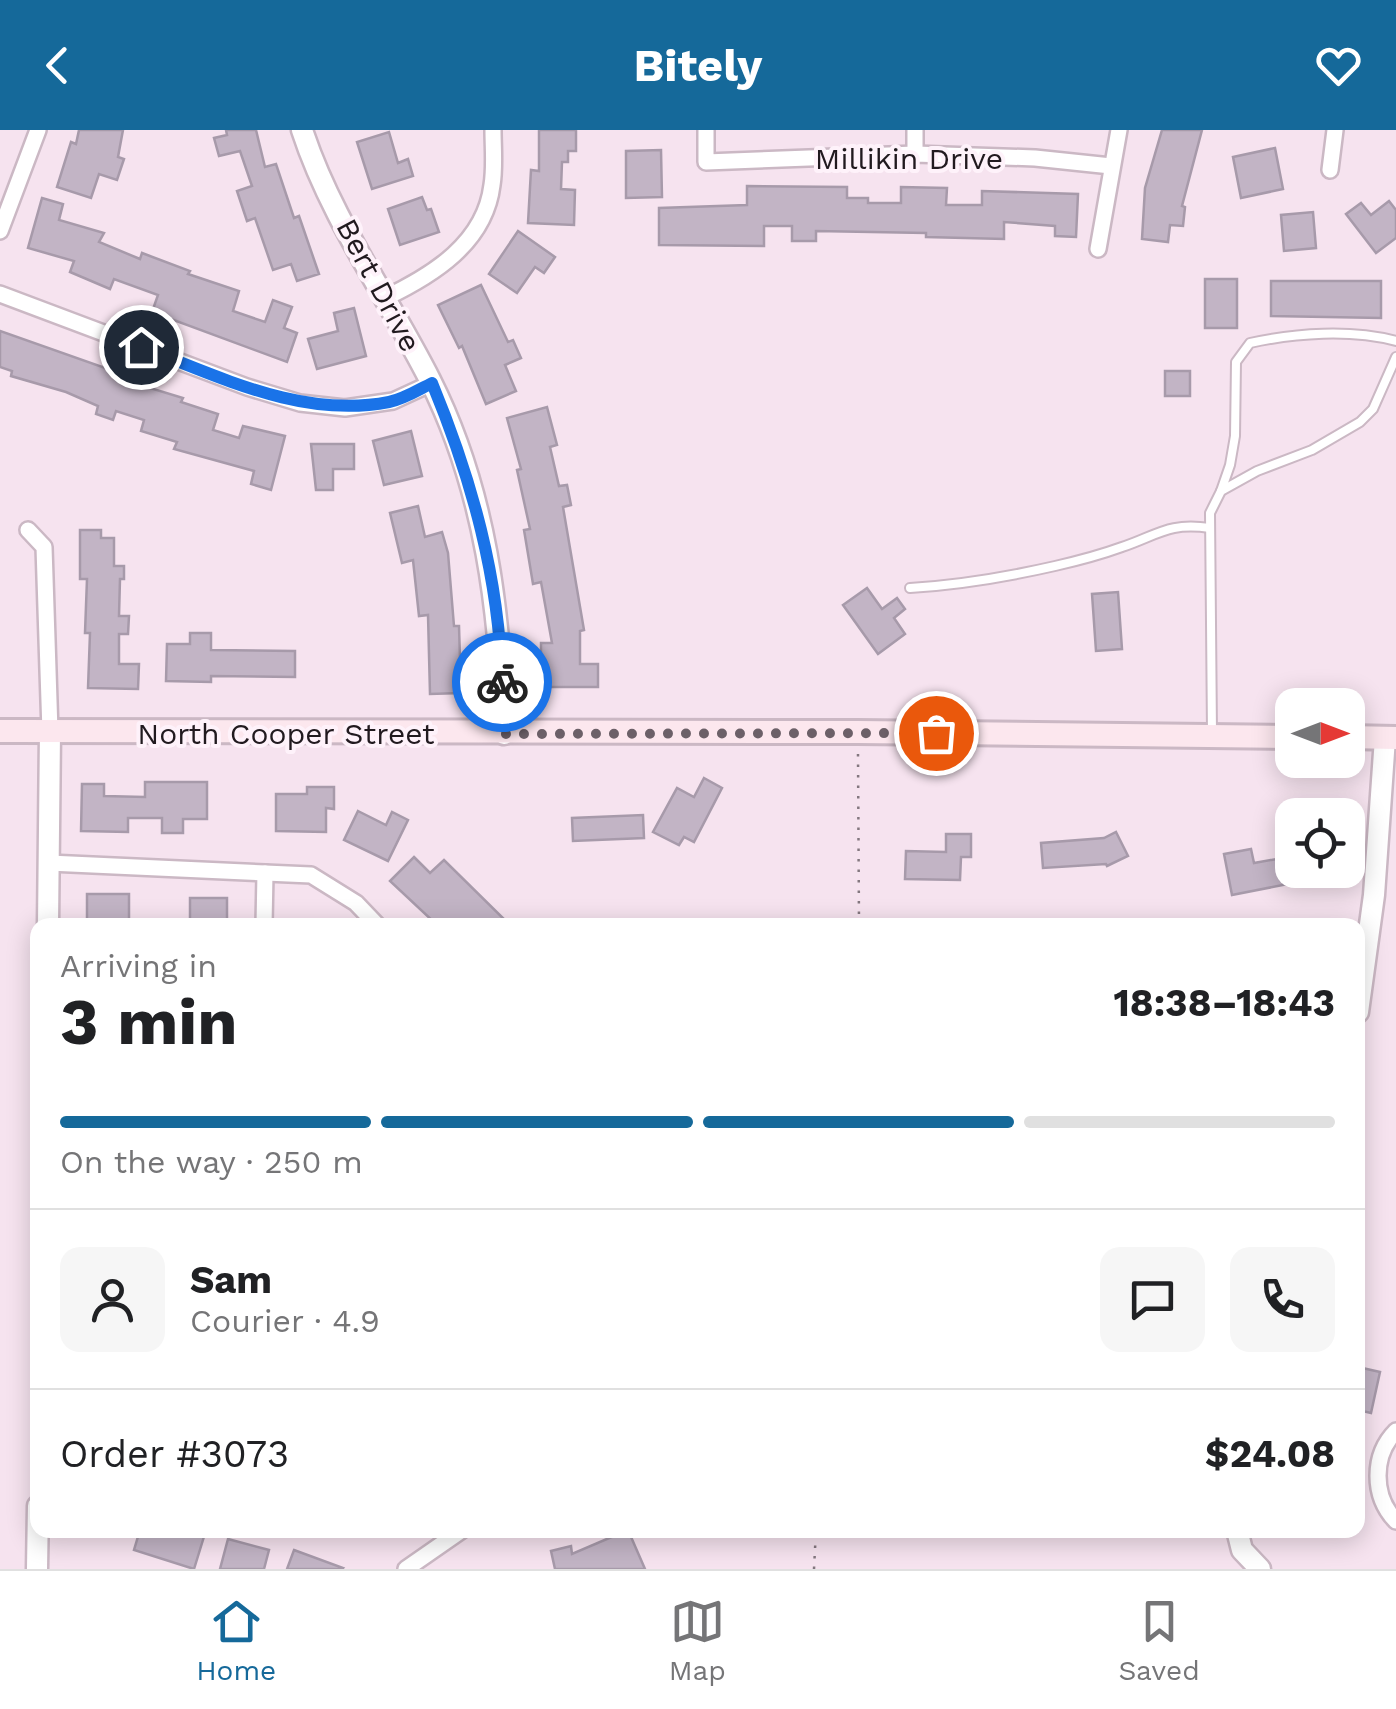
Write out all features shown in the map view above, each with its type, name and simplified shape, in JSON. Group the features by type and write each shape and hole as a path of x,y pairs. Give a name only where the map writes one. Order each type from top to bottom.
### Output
{"main road":[{"name":"North Cooper Street","path":"0,731 1275,737"},
{"path":"1365,737 1391,738"}],"street":[{"path":"0,232 38,130"},
{"name":"Bert Drive","path":"302,130 310,154 432,383 476,506 493,579 502,654 504,734"},
{"path":"385,298 437,270 460,250 476,228 493,182 493,130"},
{"name":"Millikin Drive","path":"706,130 706,162 915,154 1036,158 1110,166"},
{"path":"914,130 915,154"},
{"path":"1098,249 1119,130"},
{"path":"1330,170 1335,130"},
{"path":"0,294 247,387 300,403 345,408 393,401 432,383"},
{"path":"28,530 44,547 50,732 48,918"},
{"path":"1365,961 1391,738"},
{"path":"49,863 311,875 371,918"},
{"path":"264,918 266,872"},
{"path":"1396,1431 1384,1444 1378,1468 1380,1496 1385,1510 1396,1521"},
{"path":"37,1538 37,1569"},
{"path":"406,1569 451,1538"},
{"path":"1239,1538 1242,1550 1260,1569"}],"lane":[{"path":"1212,736 1210,512 1230,465 1236,362 1250,343 1286,335 1374,335 1396,341"},
{"path":"1220,491 1257,471 1312,450 1360,422 1373,409 1396,357"},
{"path":"910,588 947,586 1054,566 1124,547 1168,528 1210,528"}],"path":[{"path":"858,732 859,918"},
{"path":"814,1569 816,1538"}],"building":[{"path":"79,130 123,130 118,157 124,159 117,180 99,174 91,198 57,187 71,142 76,144"},
{"path":"226,130 256,130 265,167 276,164 319,274 297,281 291,264 273,270 255,218 247,221 237,191 252,186 240,151 219,156 214,138 227,135"},
{"path":"539,130 576,130 576,151 568,151 568,162 562,162 561,189 575,190 574,225 528,223 531,170 539,171"},
{"path":"1162,130 1202,130 1182,206 1183,226 1170,225 1168,242 1142,239 1145,188"},
{"path":"389,132 398,163 408,159 413,176 372,189 357,142"},
{"path":"1275,148 1283,189 1241,198 1233,157"},
{"path":"661,150 662,197 626,198 626,151"},
{"path":"747,186 847,187 847,198 868,198 868,203 901,203 901,187 947,188 946,205 982,205 982,191 1078,194 1076,237 1055,236 1055,226 1004,222 1004,239 816,231 816,241 792,241 792,226 764,226 764,246 659,245 659,208 747,205"},
{"path":"422,197 439,232 400,245 388,209"},
{"path":"42,198 63,204 59,220 104,233 99,242 140,259 142,253 239,291 233,311 265,322 273,300 292,307 284,328 297,333 287,362 152,312 158,295 114,279 110,289 70,272 74,261 28,248"},
{"path":"1389,201 1396,210 1396,238 1376,253 1346,214 1361,203 1371,215"},
{"path":"1313,212 1316,248 1284,251 1281,215"},
{"path":"518,231 555,257 544,273 535,267 517,293 489,274"},
{"path":"1205,279 1237,279 1237,328 1205,328"},
{"path":"1271,281 1381,281 1381,318 1271,316"},
{"path":"481,285 508,342 513,340 521,358 505,365 516,391 486,404 462,346 459,348 438,305"},
{"path":"354,308 366,356 317,369 308,339 338,331 334,313"},
{"path":"0,331 128,376 127,381 183,398 181,402 218,414 213,430 239,438 243,426 285,436 271,490 251,484 254,471 174,449 177,442 141,431 144,420 116,411 113,420 96,414 98,406 66,392 11,376 12,371 0,367"},
{"path":"1165,371 1190,371 1190,396 1165,396"},
{"path":"547,407 557,445 550,447 559,486 567,485 571,505 563,507 584,630 580,631 580,664 598,664 598,687 541,687 541,643 552,643 541,582 533,584 524,530 530,529 517,470 521,469 507,418"},
{"path":"411,431 422,476 384,485 373,441"},
{"path":"311,444 354,444 354,469 333,469 333,490 316,490"},
{"path":"418,506 425,537 442,532 448,553 454,626 459,626 461,693 430,694 428,615 419,616 413,560 402,563 390,513"},
{"path":"80,530 101,530 101,538 114,538 114,566 124,566 119,616 129,616 128,634 119,634 119,664 139,664 138,689 88,688 90,633 85,633 87,579 80,579"},
{"path":"867,588 882,609 897,598 905,609 894,618 905,634 878,654 843,605"},
{"path":"1118,592 1122,649 1096,651 1092,594"},
{"path":"190,633 211,633 211,650 295,651 295,677 211,676 211,682 166,681 167,644 190,644"},
{"path":"704,778 722,788 694,842 684,837 679,845 653,832 677,788 694,797"},
{"path":"145,782 207,782 207,819 183,819 183,833 162,833 162,818 128,818 128,832 81,831 82,784 104,784 104,796 145,797"},
{"path":"307,787 334,787 334,809 326,808 326,832 276,831 276,794 307,794"},
{"path":"358,811 386,825 392,812 408,820 388,861 344,840"},
{"path":"643,815 644,838 573,841 572,818"},
{"path":"1116,832 1128,856 1107,866 1043,868 1041,843 1104,838"},
{"path":"946,834 971,834 971,857 961,857 960,880 905,879 906,851 946,852"},
{"path":"1251,849 1254,863 1275,859 1275,887 1232,895 1224,854"},
{"path":"414,857 430,873 444,860 503,918 430,918 390,881"},
{"path":"87,894 129,894 129,918 87,918"},
{"path":"190,898 227,898 227,918 190,918"},
{"path":"1365,1369 1380,1372 1371,1413 1365,1412"},
{"path":"138,1538 204,1538 194,1569 134,1550"},
{"path":"609,1538 631,1538 645,1569 555,1569 551,1551 571,1546 572,1554"},
{"path":"228,1539 269,1550 264,1569 220,1569"},
{"path":"294,1550 343,1568 287,1569"}],"way so far":[{"path":"502,682 504,734 936,733"}],"route":[{"path":"141,347 300,403 345,408 393,401 432,383 476,506 493,579 502,682"}]}
